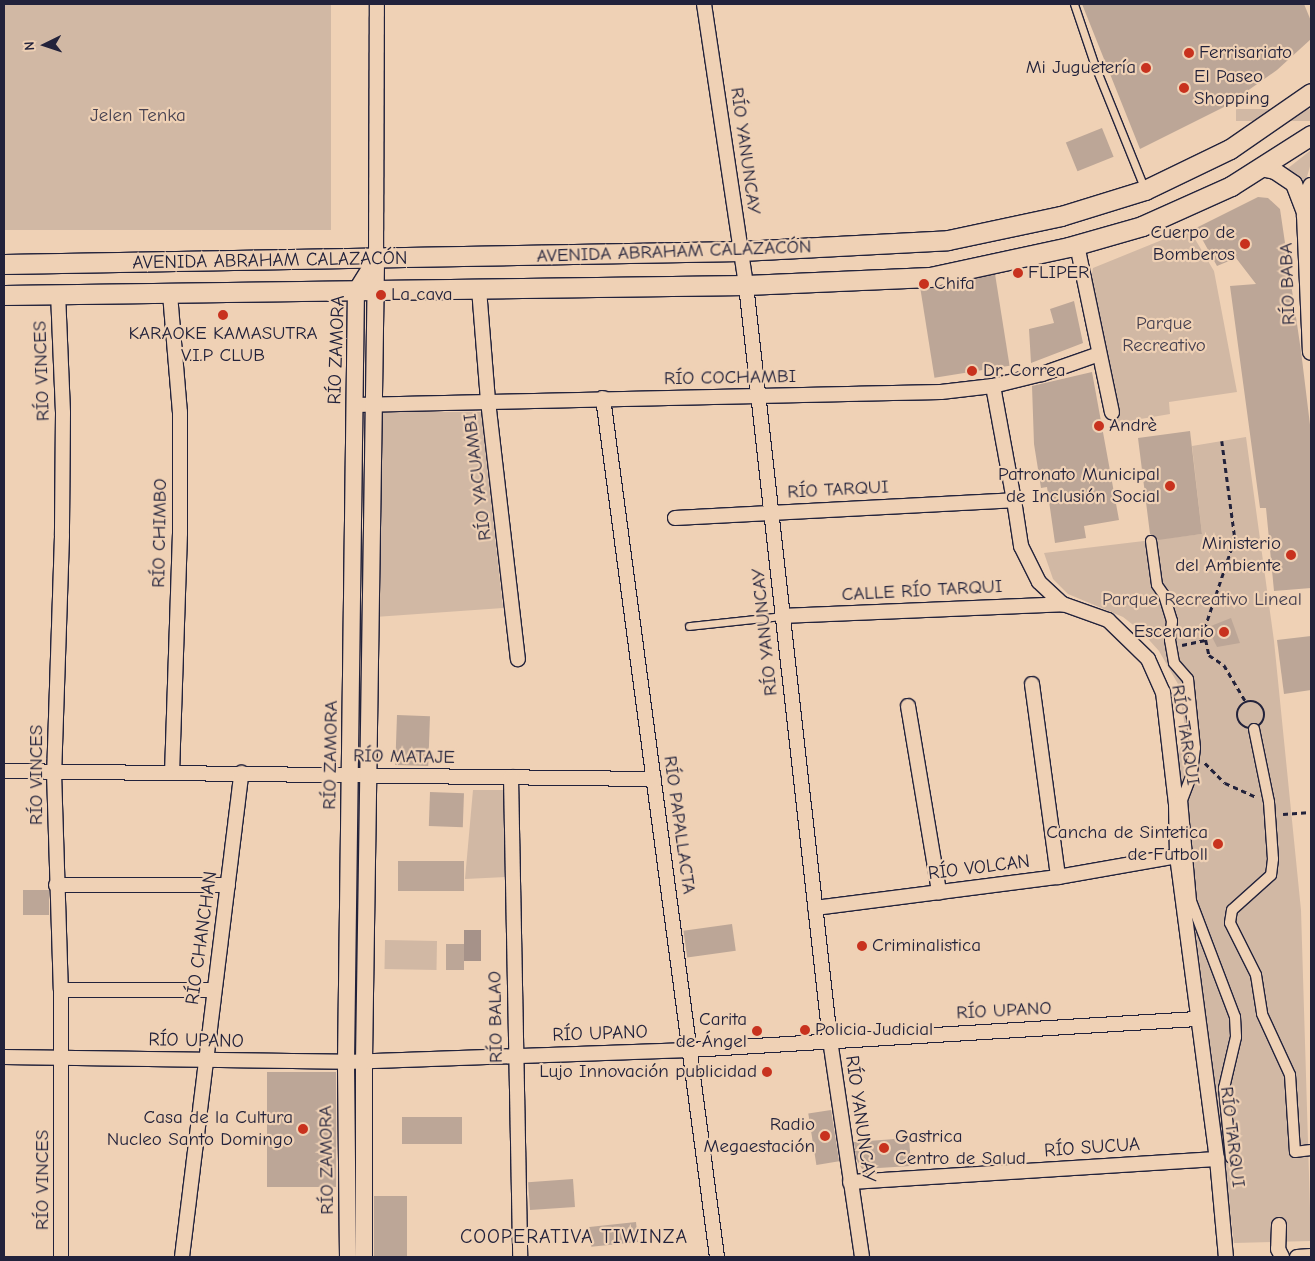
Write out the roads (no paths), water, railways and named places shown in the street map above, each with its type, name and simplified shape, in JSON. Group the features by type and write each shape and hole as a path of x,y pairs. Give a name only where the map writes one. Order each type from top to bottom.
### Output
{"main road":[{"name":"AVENIDA ABRAHAM CALAZACÓN","path":"4,264 741,251 948,240 1024,225 1145,190 1234,146 1311,93"},
{"name":"AVENIDA ABRAHAM CALAZACÓN","path":"4,295 746,285 930,277 1078,245 1172,214 1256,172 1311,135"},
{"path":"1234,146 1256,172"}],"street":[{"name":"RÍO ZAMORA","path":"364,1257 364,1061 368,776 378,290 376,258 377,4"},
{"name":"RÍO YANUNCAY","path":"704,4 746,285 830,1040 862,1257"},
{"name":"RÍO BABA","path":"1256,172 1281,174 1294,184 1305,215"},
{"name":"RÍO BABA","path":"1311,186 1305,215 1311,352"},
{"path":"1078,245 1112,412"},
{"name":"RÍO ZAMORA","path":"348,1257 346,1062 356,291 376,258"},
{"name":"RÍO YACUAMBI","path":"480,289 488,401 518,659"},
{"name":"RÍO VINCES","path":"58,293 63,413 62,536 54,772 56,885 61,990 61,1257"},
{"name":"RÍO CHIMBO","path":"170,294 180,412 180,533 172,773"},
{"name":"RÍO COCHAMBI","path":"355,405 603,398 885,395 993,386 1042,374 1099,354"},
{"path":"993,386 1014,500"},
{"name":"RÍO PAPALLACTA","path":"603,398 717,1257"},
{"name":"RÍO TARQUI","path":"675,518 1014,500 1026,559 1039,582 1063,604 1108,620 1135,644 1156,675 1163,692 1176,804 1177,856 1197,1019 1217,1159 1226,1257"},
{"path":"1150,541 1157,585 1164,595 1172,621 1171,647 1174,663 1188,679 1195,748 1183,810 1192,901 1235,1017 1236,1037 1224,1088 1231,1158"},
{"name":"CALLE RÍO TARQUI","path":"782,616 1063,604"},
{"path":"1032,684 1058,877"},
{"path":"908,706 939,892"},
{"path":"1254,729 1269,802 1274,860 1271,875 1232,910 1230,923 1256,975 1262,1014 1290,1074 1295,1152 1311,1150"},
{"name":"RÍO MATAJE","path":"4,771 654,779"},
{"name":"RÍO CHANCHAN","path":"182,1257 204,1060 241,773"},
{"name":"RÍO BALAO","path":"511,777 520,1257"},
{"name":"RÍO VOLCAN","path":"815,908 1058,877 1177,856"},
{"path":"56,885 228,885"},
{"path":"61,990 214,990"},
{"name":"RÍO UPANO","path":"4,1057 61,1056 346,1062 690,1050 1197,1019"},
{"name":"RÍO SUCUA","path":"850,1182 1217,1159"},
{"path":"1279,1225 1278,1249 1282,1257"},
{"path":"1297,1257 1311,1256"}],"lane":[{"path":"1074,4 1095,66 1145,190"},
{"path":"689,626 782,616"}],"place":[{"name":"Ferrisariato","path":"1189,53"},
{"name":"Mi Juguetería","path":"1146,68"},
{"name":"El Paseo Shopping","path":"1184,88"},
{"name":"Cuerpo de Bomberos","path":"1245,244"},
{"name":"FLIPER","path":"1018,273"},
{"name":"Chifa","path":"924,284"},
{"name":"La cava","path":"381,295"},
{"name":"KARAOKE KAMASUTRA V.I.P CLUB","path":"223,315"},
{"name":"Dr. Correa","path":"972,371"},
{"name":"Andrè","path":"1099,426"},
{"name":"Patronato Municipal de Inclusión Social","path":"1170,486"},
{"name":"Ministerio del Ambiente","path":"1291,555"},
{"name":"Escenario","path":"1224,632"},
{"name":"Cancha de Sintetica de Futboll","path":"1218,844"},
{"name":"Criminalistica","path":"862,946"},
{"name":"Policia Judicial","path":"805,1030"},
{"name":"Carita de Ángel","path":"757,1031"},
{"name":"Lujo Innovación publicidad","path":"767,1072"},
{"name":"Casa de la Cultura Nucleo Santo Domingo","path":"303,1129"},
{"name":"Radio Megaestación","path":"825,1136"},
{"name":"Gastrica Centro de Salud","path":"884,1148"}],"district":[{"name":"COOPERATIVA TIWINZA","path":"574,1236"}],"park label":[{"name":"Jelen Tenka","path":"138,116"},
{"name":"Parque Recreativo","path":"1164,335"},
{"name":"Parque Recreativo Lineal","path":"1202,600"}]}
